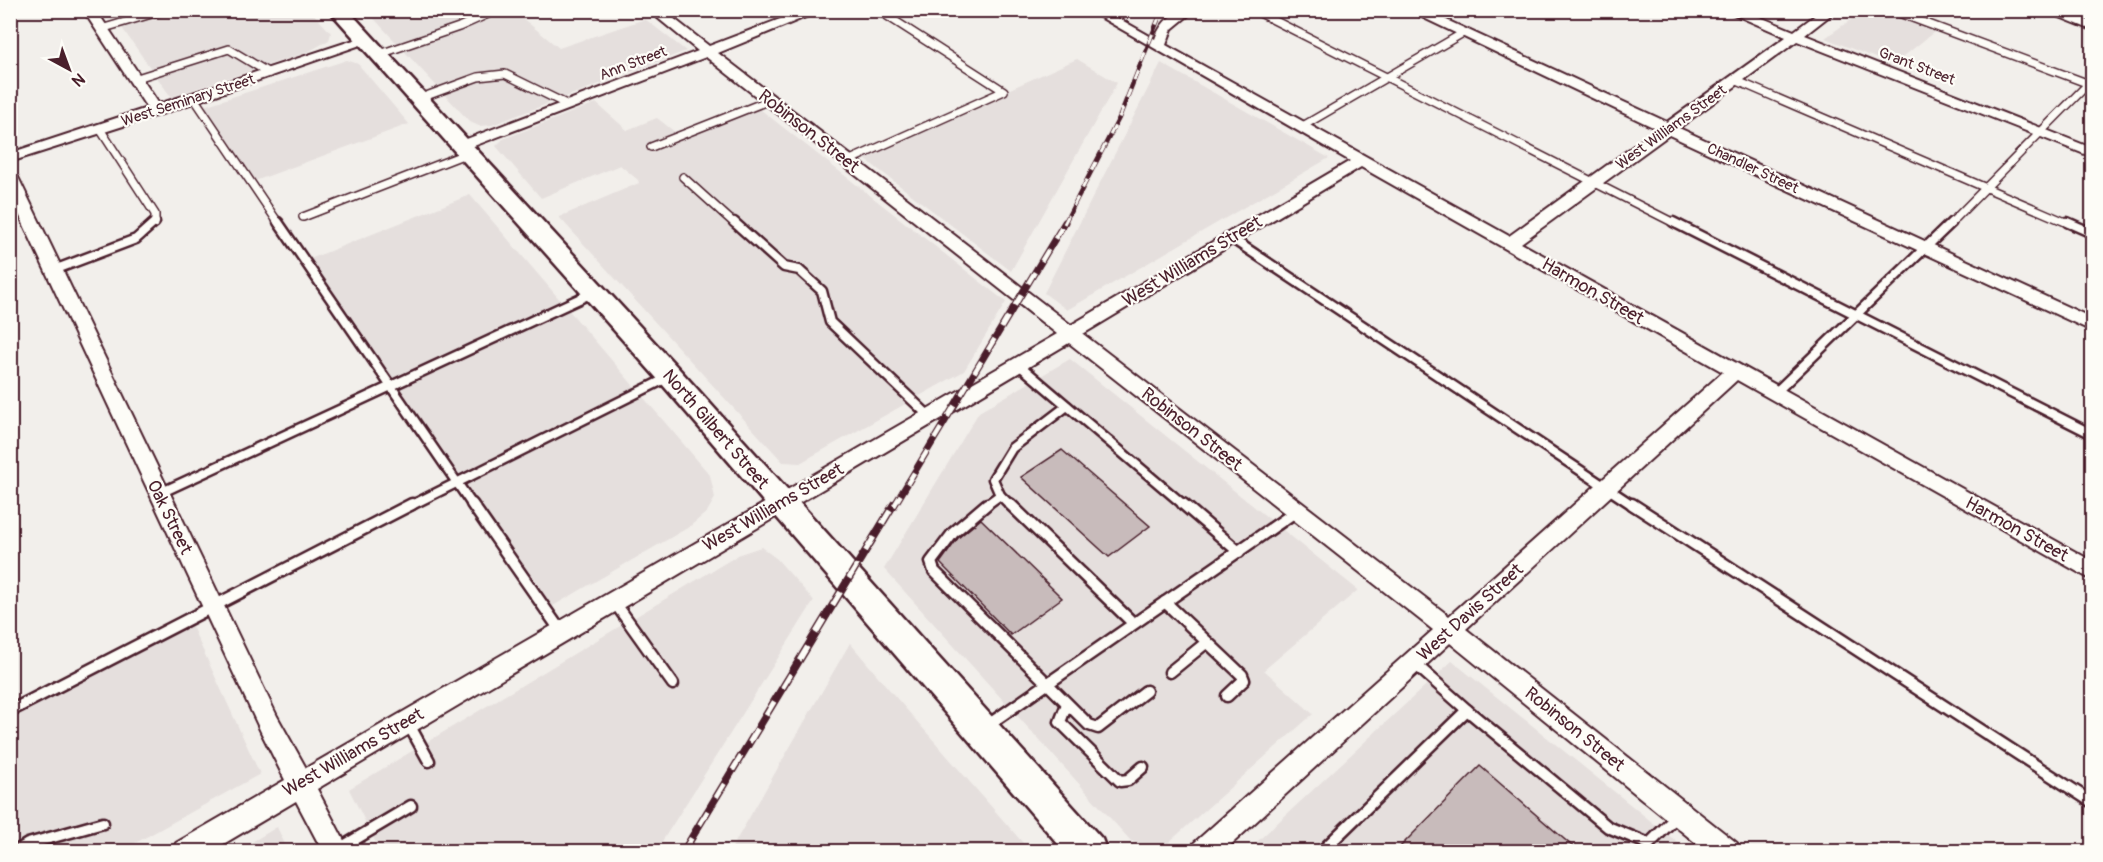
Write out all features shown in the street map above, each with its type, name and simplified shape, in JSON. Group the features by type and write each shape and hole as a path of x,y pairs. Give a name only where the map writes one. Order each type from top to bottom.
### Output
{"main road":[{"name":"North Gilbert Street","path":"338,10 671,377 1089,852"}],"street":[{"path":"89,10 156,111"},
{"name":"Robinson Street","path":"654,10 1298,510 1728,852"},
{"name":"Ann Street","path":"464,149 568,105 817,10"},
{"name":"Harmon Street","path":"1094,10 2092,571"},
{"path":"1159,47 1166,27 1189,10"},
{"name":"Grant Street","path":"1730,10 2092,153"},
{"name":"West Williams Street","path":"1510,243 1831,10"},
{"path":"2048,10 2092,26"},
{"name":"Chandler Street","path":"1425,12 1462,33 2092,325"},
{"name":"West Seminary Street","path":"10,158 269,73 371,48"},
{"name":"West Williams Street","path":"185,852 560,630 1070,334 1360,161"},
{"name":"Oak Street","path":"10,177 213,608 300,784 337,851"},
{"name":"West Davis Street","path":"1215,848 1449,629 1608,489 1735,372"}],"lane":[{"path":"130,10 136,19"},
{"path":"101,29 165,10"},
{"path":"371,48 459,27 497,10"},
{"path":"848,161 1005,91 974,74 878,10"},
{"path":"1254,10 2092,434"},
{"path":"1774,394 1987,188 2091,83 1891,10"},
{"path":"1301,127 1462,33"},
{"path":"134,79 229,49 269,73"},
{"path":"418,99 478,77 505,74 568,105"},
{"path":"1735,80 2092,233"},
{"path":"194,98 390,388 560,630"},
{"path":"651,147 770,100"},
{"path":"54,270 136,238 155,225 155,214 100,129"},
{"path":"303,217 464,149"},
{"path":"683,177 784,267 799,270 822,291 830,322 929,416"},
{"path":"1231,238 1608,489 2092,802"},
{"path":"158,494 594,292"},
{"path":"1018,364 1239,552"},
{"path":"10,711 456,482 671,377"},
{"path":"1066,406 1012,448 993,479 1000,495 1134,623"},
{"path":"1000,495 962,523 939,547 931,562 934,571 1089,725 1098,728 1146,691"},
{"path":"980,730 1298,510"},
{"path":"613,600 673,684"},
{"path":"1165,602 1242,675 1244,680 1227,696"},
{"path":"1170,672 1207,642"},
{"path":"1414,663 1608,828 1649,844 1679,814"},
{"path":"1067,704 1060,722 1120,781 1128,780 1143,767"},
{"path":"1321,852 1467,710"},
{"path":"407,721 429,761"},
{"path":"337,851 411,806"},
{"path":"15,852 28,844 103,823"}],"shaded area":[{"path":"110,11 311,11 331,33 329,40 308,52 171,97"},
{"path":"367,11 521,11 516,13 559,48 645,19 686,51 492,125 479,126 470,122"},
{"path":"1863,11 1891,11 1939,28 1893,65 1825,38"},
{"path":"1077,59 1117,83 1011,271 861,156"},
{"path":"347,60 358,64 409,124 252,182 201,107"},
{"path":"1161,63 1329,158 1067,310 1044,293"},
{"path":"596,103 627,130 657,118 680,136 756,106 1006,302 964,371 800,463 783,462 559,217 639,183 638,180 620,165 541,198 496,146 503,139"},
{"path":"470,195 710,475 715,498 707,512 689,527 546,610 305,261"},
{"path":"1070,359 1358,590 1264,670 1313,714 1168,843 1153,849 1131,841 884,569 979,412"},
{"path":"761,547 777,559 814,601 656,851 380,851 349,789 740,554"},
{"path":"189,620 260,774 121,851 11,852 11,711"},
{"path":"850,643 893,694 1030,851 730,851"},
{"path":"1452,661 1688,851 1246,852"},
{"path":"277,827 288,851 237,851"}],"building":[{"path":"1062,450 1150,526 1109,557 1021,477"},
{"path":"981,519 1062,598 1011,635 940,563 958,538"},
{"path":"1480,766 1579,852 1395,852"}],"railway":[{"path":"1064,224 1119,118 1162,10"},
{"path":"894,506 1065,222"},
{"path":"683,852 894,504"}]}
